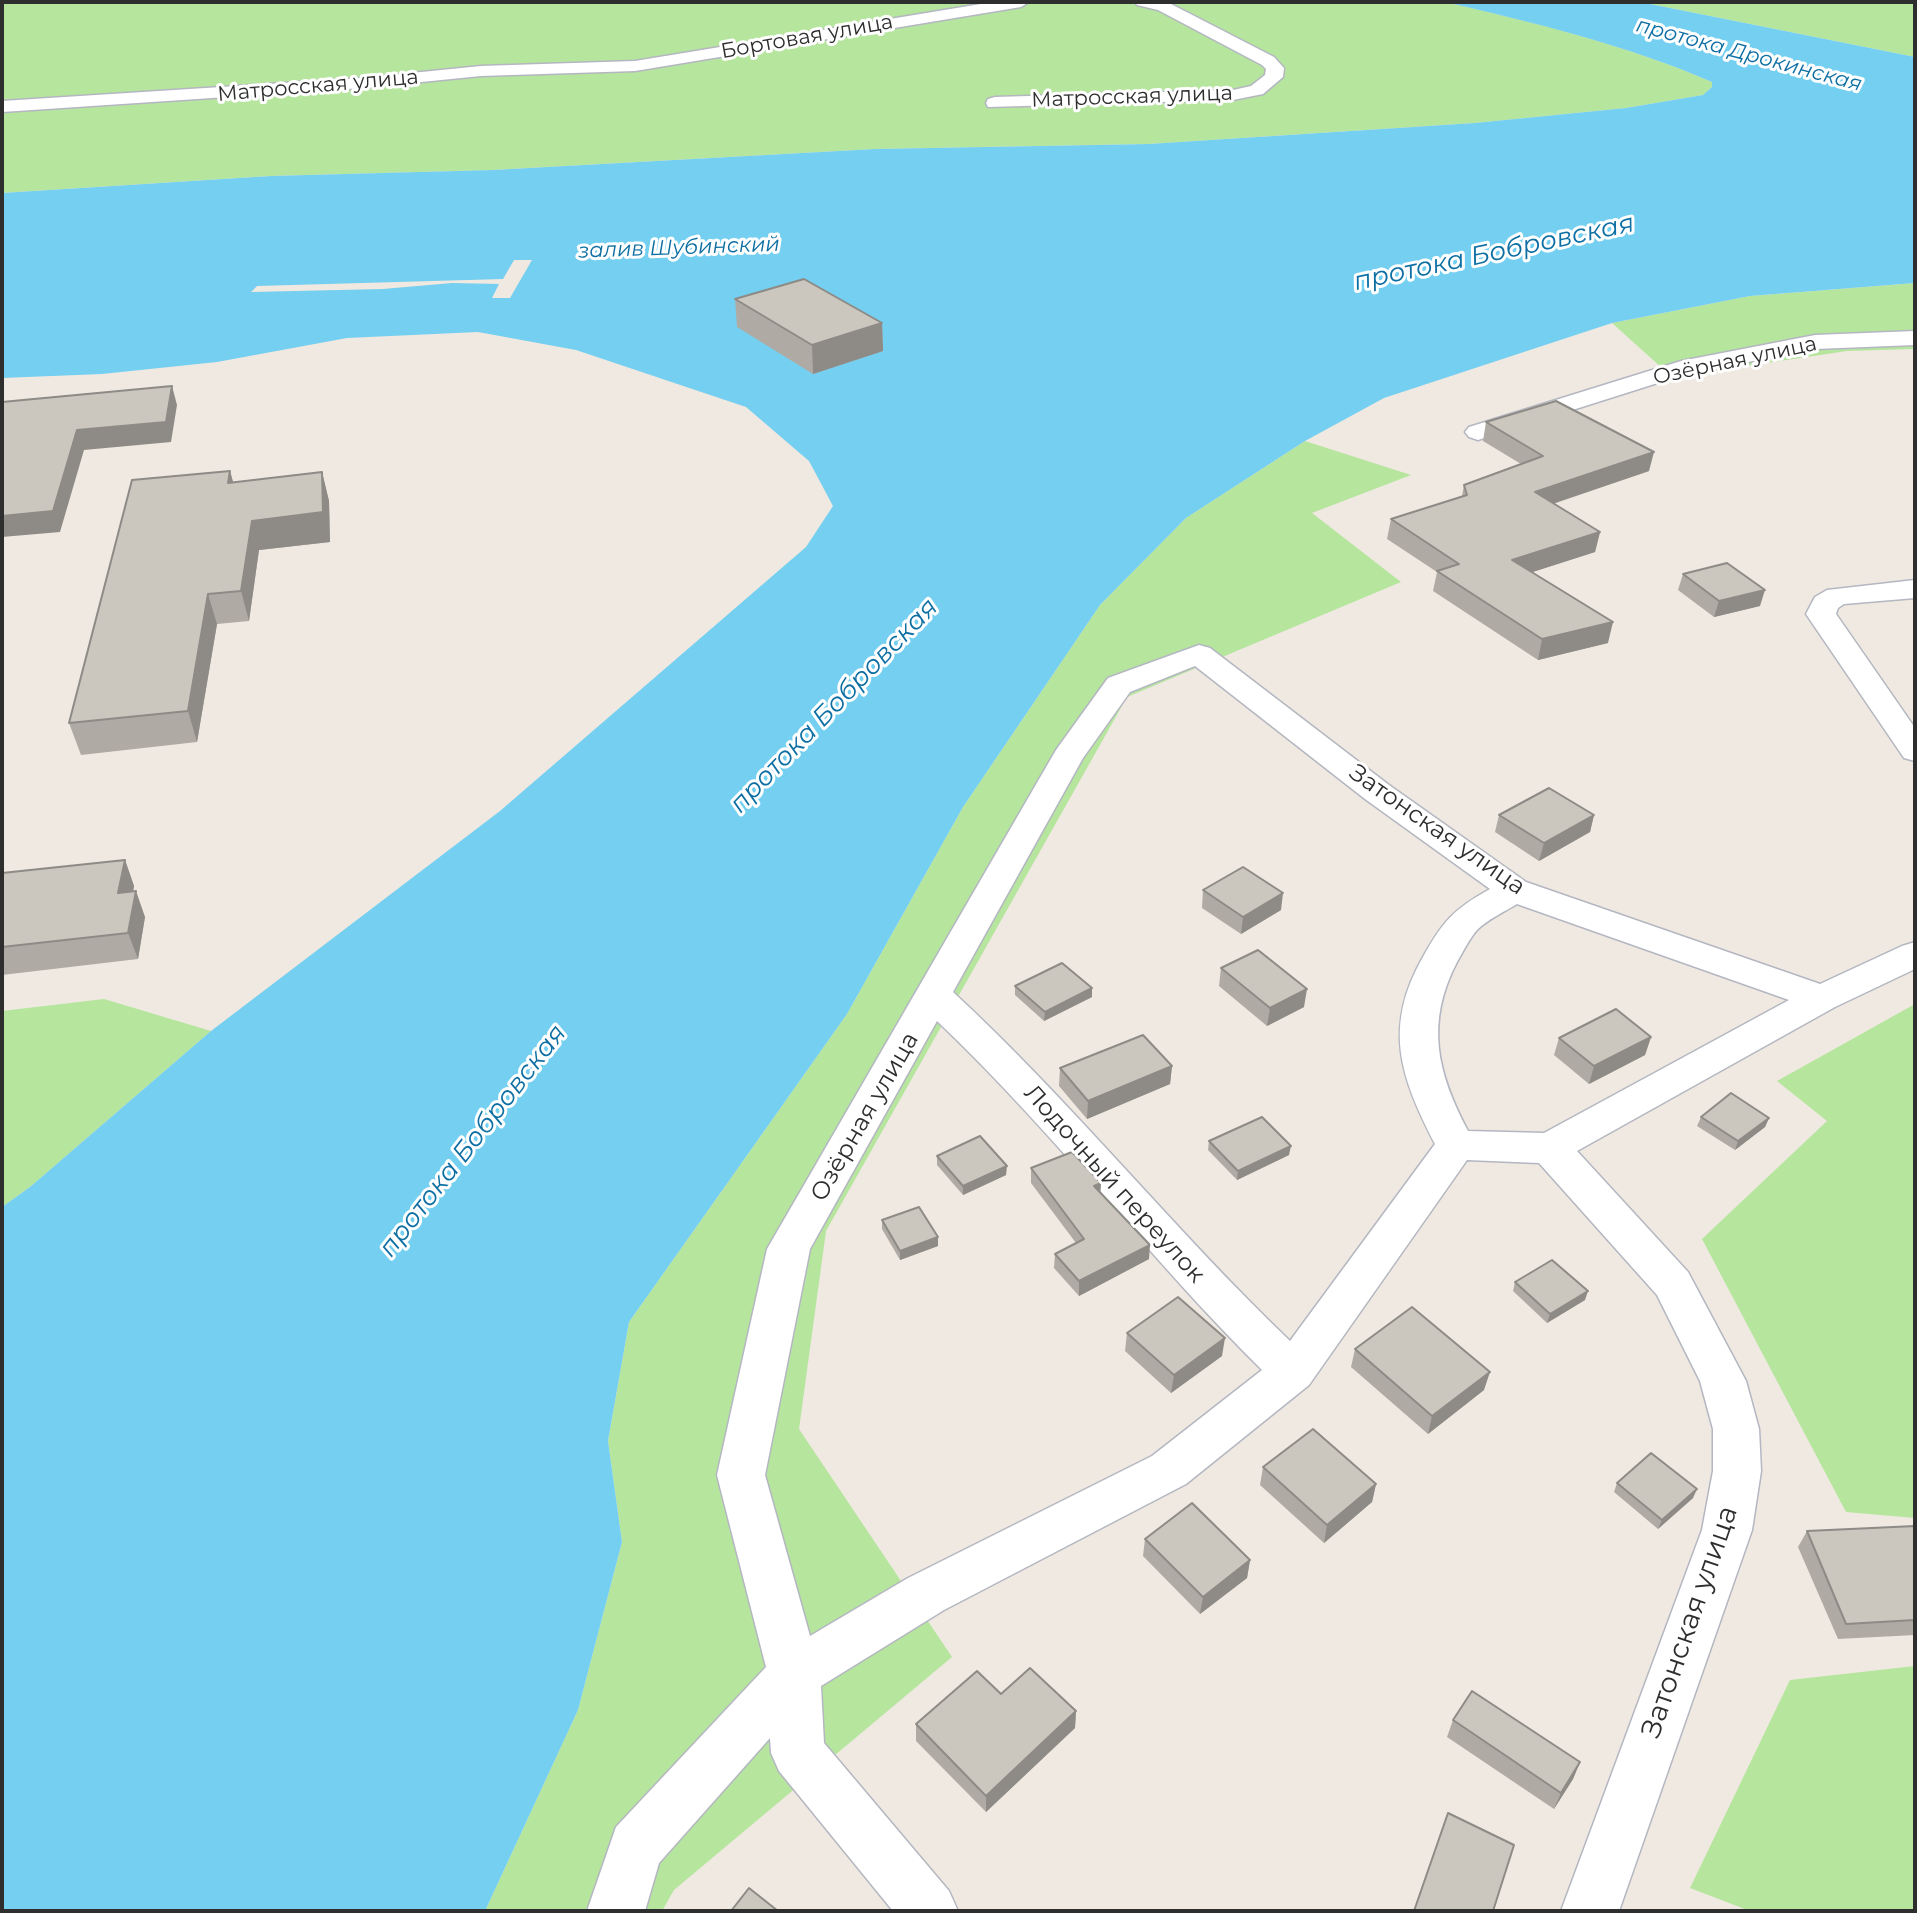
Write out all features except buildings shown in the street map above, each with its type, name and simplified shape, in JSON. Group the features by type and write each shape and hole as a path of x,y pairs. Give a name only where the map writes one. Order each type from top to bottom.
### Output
{"street":[{"name":"Бортовая улица","path":"635,66 1021,2"},
{"name":"Матросская улица","path":"995,103 1233,95 1257,90 1274,77 1275,68 1268,61 1163,6 1143,2"},
{"name":"Матросская улица","path":"2,107 321,86 481,71 635,66"},
{"name":"Озёрная улица","path":"1478,432 1681,368 1815,342 1915,338"},
{"path":"1915,589 1837,596 1825,603 1821,614 1915,751"},
{"name":"Озёрная улица","path":"929,1911 798,1753 794,1674 741,1475 789,1250 1067,757 1119,685 1199,654"},
{"name":"Затонская улица","path":"1199,654 1377,792 1514,890 1822,998"},
{"path":"1456,1145 1423,1077 1415,1038 1420,1002 1434,968 1464,922 1514,890"},
{"path":"1456,1145 1550,1148 1822,998 1915,954"},
{"name":"Лодочный переулок","path":"934,996 1074,1137 1217,1298 1293,1372"},
{"path":"616,1911 636,1847 794,1674 926,1594 1169,1470 1293,1372 1456,1145"},
{"name":"Затонская улица","path":"1550,1148 1673,1284 1723,1381 1736,1429 1737,1471 1727,1530 1590,1911"}],"green space":[{"path":"2,2 1445,2 1615,46 1712,82 1712,87 1703,95 1626,108 1475,123 1149,144 875,149 493,170 271,176 2,193"},
{"path":"1640,2 1915,2 1915,57"},
{"path":"1915,283 1915,349 1847,351 1672,377 1612,323 1750,296"},
{"path":"1305,441 1411,475 1312,513 1401,582 1127,697 826,1231 799,1429 952,1657 674,1890 662,1911 485,1911 578,1710 622,1542 608,1441 629,1322 847,1014 963,807 1100,605 1186,518"},
{"path":"104,999 211,1031 30,1187 2,1207 2,1011"},
{"path":"1915,1004 1915,1518 1846,1512 1702,1239 1827,1121 1777,1081"},
{"path":"1915,1666 1915,1911 1750,1911 1690,1888 1790,1680"}],"water":[{"path":"1445,2 1640,2 1915,57 1915,283 1750,296 1612,323 1384,398 1305,441 1186,518 1100,605 963,807 847,1014 629,1322 608,1441 622,1542 578,1710 485,1911 2,1911 2,1207 30,1187 211,1031 500,811 806,547 833,506 809,461 746,407 576,350 478,332 347,338 217,362 102,374 2,378 2,193 271,176 493,170 875,149 1149,144 1475,123 1626,108 1703,95 1712,87 1712,82 1681,69 1614,46"}],"pier":[{"path":"514,260 532,260 510,298 492,298 499,284 452,283 383,289 251,292 257,286 503,279"}],"water label":[{"name":"протока Дрокинская","path":"1749,55"},
{"name":"залив Шубинский","path":"679,248"},
{"name":"протока Бобровская","path":"1494,253"},
{"name":"протока Бобровская","path":"834,706"},
{"name":"протока Бобровская","path":"473,1141"}]}
